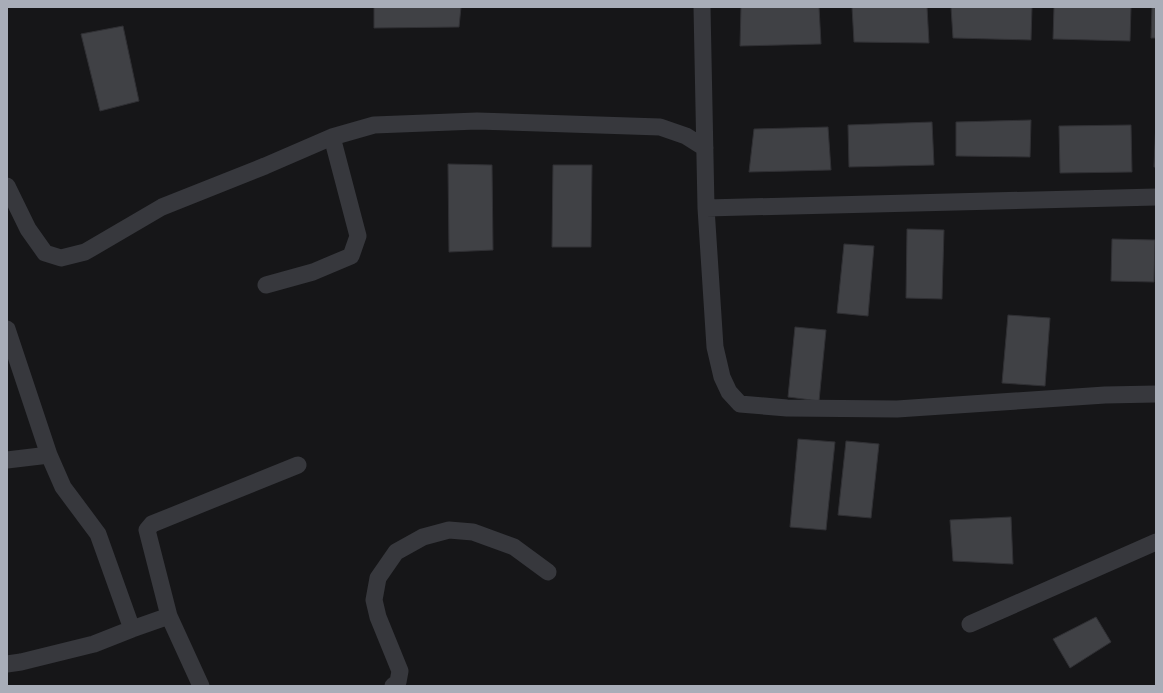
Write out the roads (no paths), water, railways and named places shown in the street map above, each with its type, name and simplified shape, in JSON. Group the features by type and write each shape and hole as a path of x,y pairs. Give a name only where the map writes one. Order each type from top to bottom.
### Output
{"street":[{"path":"702,7 706,208 715,347 722,377 729,392 740,404 787,408 898,409 1105,395 1156,394"},
{"path":"7,186 28,229 45,253 61,258 85,252 162,207 265,166 332,137 374,125 485,122 660,127 686,136 705,148"},
{"path":"266,285 313,272 351,256 358,236 332,137"},
{"path":"706,208 1156,197"},
{"path":"7,329 49,455 63,487 98,534 132,629"},
{"path":"7,460 49,455"},
{"path":"201,686 169,616 147,530 152,524 298,465"},
{"path":"393,686 398,682 400,671 378,617 374,600 378,578 396,552 423,537 449,530 473,532 514,547 548,572"},
{"path":"970,624 1156,542"},
{"path":"7,664 94,644 169,616"}]}
